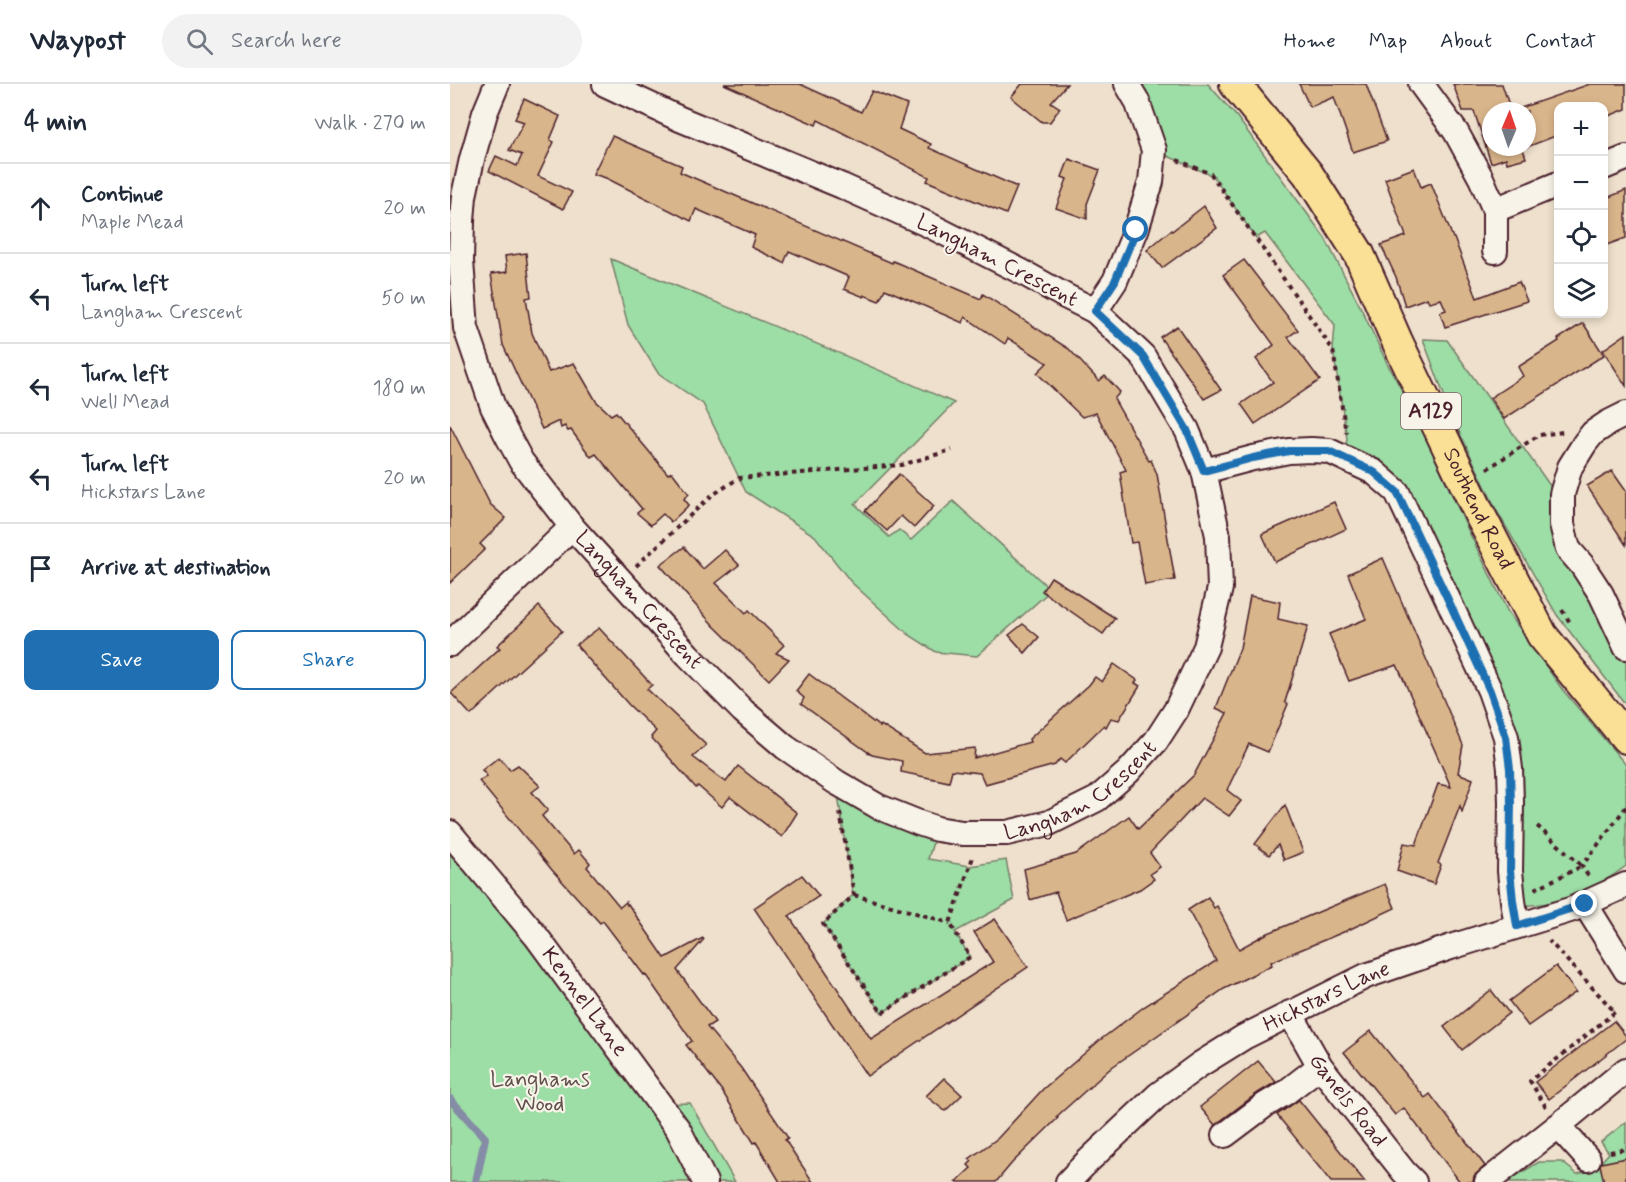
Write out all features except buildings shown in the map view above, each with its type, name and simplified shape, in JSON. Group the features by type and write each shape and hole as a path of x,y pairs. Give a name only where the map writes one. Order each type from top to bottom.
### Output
{"main road":[{"name":"Southend Road","path":"1235,84 1308,174 1359,254 1397,341 1480,515 1542,634 1626,738"}],"street":[{"name":"Langham Crescent","path":"497,84 485,113 456,221 466,328 493,406 521,461 572,527 688,655 743,711 785,747 836,782 879,807 937,829 962,833 1007,833 1048,824 1097,799 1128,772 1149,749 1176,710 1206,646 1220,588 1218,536 1204,471 1187,430 1143,356 1095,311 1022,272 929,225 842,186 680,119 605,84"},
{"path":"1095,311 1115,281 1136,230 1151,182 1154,150 1137,101 1126,84"},
{"path":"1421,84 1456,132 1481,178 1495,210 1495,250"},
{"path":"1608,165 1626,158"},
{"path":"1495,210 1554,186"},
{"path":"1626,414 1593,433 1570,467 1562,494 1562,524 1568,549 1582,565 1601,594 1626,647"},
{"path":"1204,471 1289,451 1329,451 1374,472 1397,492 1490,691 1506,737 1510,769 1510,871 1513,901 1524,924"},
{"path":"450,644 572,527"},
{"name":"Kennel Lane","path":"450,833 536,936 678,1129 705,1182"},
{"name":"Hickstars Lane","path":"1068,1182 1158,1095 1199,1065 1244,1037 1366,976 1592,901 1626,885"},
{"path":"1592,901 1626,970"},
{"name":"Ganels Road","path":"1290,1013 1320,1066 1414,1182"},
{"path":"1225,1135 1320,1066"},
{"path":"1487,1182 1626,1070"},
{"path":"1558,1125 1588,1159"}],"path":[{"path":"1154,150 1211,174 1333,350 1347,439 1344,457"},
{"path":"1481,472 1539,435 1564,432 1593,433"},
{"path":"620,580 663,543 711,496 739,478 901,465 952,450"},
{"path":"1558,603 1575,632"},
{"path":"836,782 854,895"},
{"path":"1511,803 1582,866 1592,901"},
{"path":"1513,901 1582,866 1626,807"},
{"path":"950,923 982,833"},
{"path":"854,895 950,923 970,957 882,1013 823,924 854,895"},
{"path":"1524,924 1615,1012 1530,1081 1558,1125"}],"green space":[{"path":"1133,84 1208,84 1237,117 1325,238 1419,422 1508,612 1562,689 1626,765 1626,866 1616,874 1591,888 1563,899 1536,905 1523,905 1510,769 1397,492 1344,457 1347,439 1333,350 1335,325 1265,233 1256,238 1213,176 1154,150"},
{"path":"611,259 954,403 855,504 889,537 899,530 911,540 953,501 1051,590 977,656 936,652 908,634 851,582 815,536 746,492 703,404 658,373 628,325"},
{"path":"1423,339 1447,340 1551,487 1558,537 1607,634 1626,658 1626,705 1557,615 1497,511 1453,419"},
{"path":"836,782 937,829 928,859 970,866 1006,860 1014,900 955,932 970,957 882,1013 823,924 853,895"},
{"name":"Langhams Wood","path":"450,833 660,1104 690,1103 735,1182 450,1182"},
{"path":"1626,1122 1626,1182 1506,1182 1539,1162 1562,1162 1577,1174 1594,1170 1609,1153 1601,1142"}],"waterway":[{"path":"450,1099 485,1138 476,1182"}],"route":[{"path":"1136,230 1115,281 1095,311 1143,356 1187,430 1204,471 1289,451 1329,451 1374,472 1397,492 1490,691 1506,737 1510,769 1510,871 1517,926 1585,904"}]}
